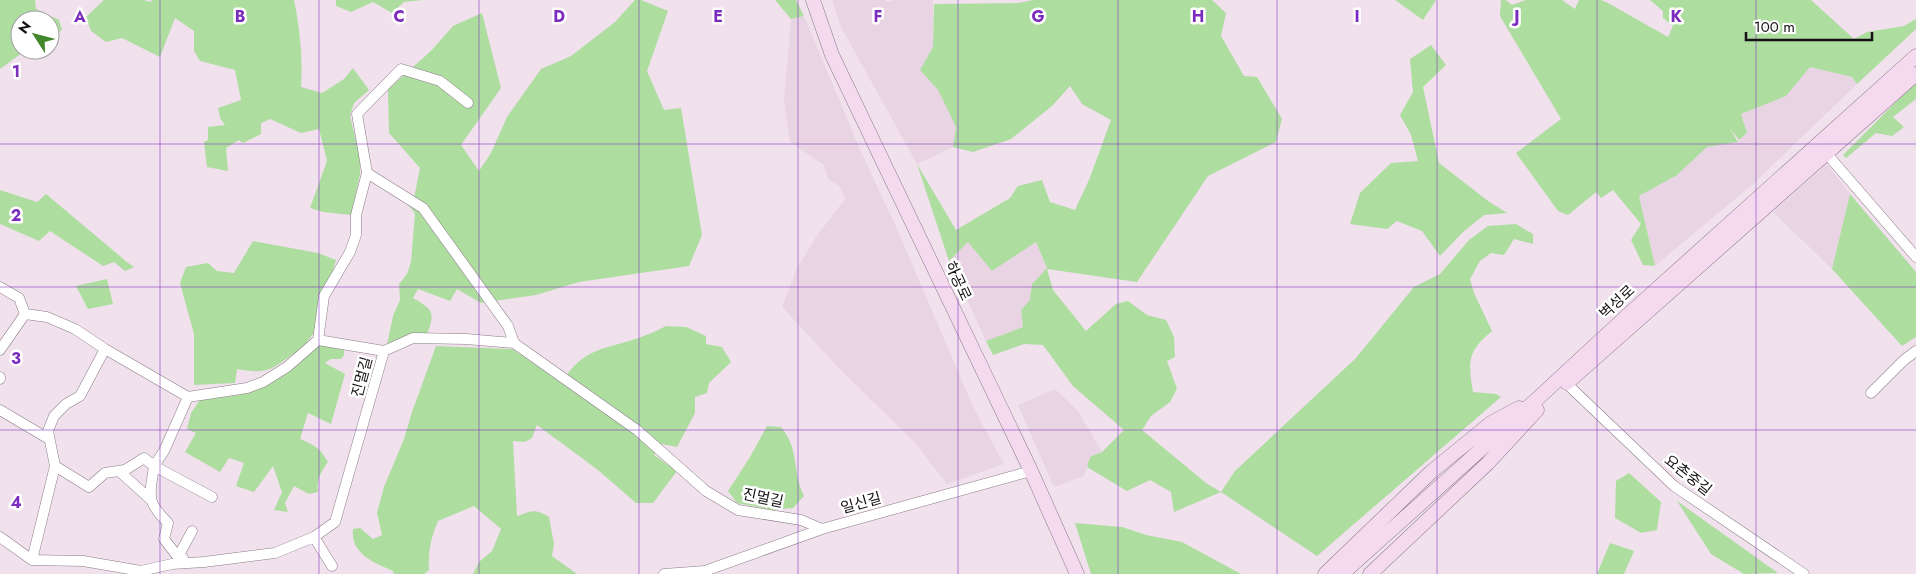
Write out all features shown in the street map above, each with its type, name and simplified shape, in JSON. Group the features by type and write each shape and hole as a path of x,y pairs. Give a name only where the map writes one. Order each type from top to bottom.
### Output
{"main road":[{"name":"하공로","path":"813,0 832,55 1031,471 1077,574"},
{"name":"벽성로","path":"1342,574 1916,56"},
{"name":"벽성로","path":"1352,574 1516,423 1561,387 1916,74"},
{"path":"1370,574 1488,463 1561,387"},
{"path":"1325,574 1431,472 1491,422 1536,400"}],"street":[{"path":"25,314 47,317 75,329 105,349 188,397 247,388 263,382 286,367 318,340 324,296 350,252 356,235 356,215 368,173 357,114 402,69 440,81 468,103"},
{"path":"1827,154 1916,257"},
{"path":"368,173 423,208 508,326 514,343"},
{"path":"0,286 19,298 25,314"},
{"path":"0,350 25,314"},
{"name":"진멀길","path":"32,560 83,560 141,571 172,564 275,553 314,537 335,522 384,351 413,338 466,339 514,343 637,430 706,491 738,510 801,520 822,529"},
{"path":"318,340 384,351"},
{"path":"0,538 32,560 55,466 48,439 48,431 54,416 66,404 80,396 105,349"},
{"path":"1871,393 1916,350"},
{"name":"요촌중길","path":"1561,387 1674,486 1804,574"},
{"path":"150,498 154,466 164,451 188,397"},
{"path":"0,410 48,439"},
{"path":"55,466 90,487 105,474 119,471 144,458 154,466 212,497"},
{"path":"119,471 150,498 156,511 168,523 164,539 178,557 204,562"},
{"name":"일신길","path":"664,574 705,572 822,529 1031,471"},
{"path":"178,557 192,531"},
{"path":"314,537 332,566"}],"shaded area":[{"path":"832,0 886,0 887,2 895,0 933,0 933,47 920,70 938,90 956,127 953,147 917,164 841,27"},
{"path":"804,16 861,152 898,231 974,409 1004,464 947,484 916,444 836,365 782,307 797,268 816,237 845,199 840,187 828,179 824,165 790,142 784,101 791,19"},
{"path":"1810,67 1852,77 1857,84 1753,184 1655,266 1639,196 1677,175 1707,147 1738,142 1747,133 1741,114 1786,96"},
{"path":"1827,164 1850,194 1832,269 1773,212"},
{"path":"968,242 992,271 1036,242 1047,268 1032,284 1030,300 1021,310 1023,327 986,341 949,261"},
{"path":"1055,389 1078,411 1102,452 1090,457 1084,476 1054,487 1018,405"}],"green space":[{"path":"0,0 35,0 36,9 38,10 10,10 10,60 12,60 0,69"},
{"path":"104,0 143,0 152,2 151,0 294,0 302,65 301,87 322,93 344,79 353,68 369,90 354,103 350,116 360,158 360,174 351,215 323,212 310,208 327,161 319,129 301,133 270,119 261,123 261,134 243,143 239,140 226,148 228,171 207,167 204,142 208,140 208,127 225,125 220,118 218,108 241,100 235,70 200,61 194,51 194,31 175,18 160,57 122,38 106,42 91,31 86,17"},
{"path":"336,0 423,0 404,2 392,13 373,2 351,12 336,6"},
{"path":"635,0 641,0 668,11 647,71 664,110 681,108 702,235 689,266 579,282 536,295 481,303 457,289 450,301 418,289 413,298 428,308 432,316 427,334 416,333 387,344 393,316 400,300 399,284 407,274 411,262 415,213 407,204 414,198 420,168 389,133 388,89 431,51 453,26 482,13 501,88 461,145 479,171 491,153 507,117 541,69 571,56 615,22"},
{"path":"775,0 796,0 804,16 791,19"},
{"path":"1033,0 1212,0 1226,13 1221,36 1244,76 1257,77 1282,119 1276,142 1208,176 1137,282 1047,269 1053,290 1086,331 1116,304 1128,301 1147,315 1166,320 1174,337 1175,357 1167,361 1177,389 1170,402 1151,416 1142,430 1206,483 1221,492 1174,512 1171,492 1150,480 1127,491 1087,467 1090,457 1102,452 1124,430 1073,386 1043,345 1024,344 993,355 986,341 1023,327 1021,310 1030,300 1032,284 1047,268 1036,242 992,271 968,242 949,261 917,164 956,230 1010,198 1018,186 1042,180 1050,202 1075,210 1089,180 1111,120 1082,104 1070,86 1052,106 1011,139 973,152 953,147 956,127 938,90 920,70 933,47 934,4 1018,3"},
{"path":"1395,0 1436,0 1423,20"},
{"path":"1501,0 1506,0 1512,5 1526,0 1562,0 1575,9 1579,0 1601,0 1668,37 1673,26 1663,18 1663,11 1650,0 1811,0 1854,39 1867,32 1904,26 1916,19 1916,29 1857,84 1852,77 1810,67 1786,96 1741,114 1747,133 1739,140 1729,127 1738,142 1707,147 1677,175 1639,196 1655,266 1643,265 1631,240 1641,224 1613,190 1601,198 1596,192 1568,215 1558,211 1516,153 1561,119 1500,16"},
{"path":"1431,45 1446,65 1423,87 1439,163 1488,201 1507,213 1484,215 1463,232 1440,256 1422,231 1397,221 1387,229 1350,224 1360,193 1391,163 1418,161 1411,135 1400,115 1413,92 1410,59"},
{"path":"1916,82 1916,99 1893,117 1904,127 1892,136 1876,133 1846,158 1843,155"},
{"path":"0,190 37,202 46,194 134,267 125,271 114,262 103,266 50,231 39,241 0,224"},
{"path":"1850,194 1916,272 1916,337 1902,346 1832,269"},
{"path":"1516,224 1533,234 1533,244 1514,239 1504,255 1491,253 1480,261 1470,279 1474,293 1492,331 1478,345 1471,358 1470,373 1473,392 1496,394 1501,397 1317,556 1221,492 1235,471 1356,358 1414,287 1440,274 1469,240 1488,226"},
{"path":"253,241 318,253 336,260 316,330 307,342 344,350 344,355 341,359 331,359 325,363 345,374 331,424 308,413 300,439 317,447 328,462 320,476 318,492 309,494 294,486 285,503 288,512 274,510 282,492 273,466 254,492 236,486 244,463 229,458 220,472 185,452 196,433 187,429 191,413 200,400 239,395 265,384 298,360 293,354 267,370 237,369 235,383 194,385 194,334 180,283 186,267 208,263 217,271 234,273"},
{"path":"107,279 113,304 88,309 76,286"},
{"path":"666,326 686,327 706,336 706,344 722,347 731,362 709,383 707,393 695,397 695,413 677,447 662,444 654,455 677,471 653,503 636,503 598,470 537,425 532,438 525,442 513,441 517,516 533,511 540,512 549,517 554,544 552,556 577,574 473,574 479,562 492,551 501,529 474,506 438,521 430,545 429,570 424,574 394,574 393,571 365,556 355,545 353,529 360,528 373,539 382,535 377,513 384,487 404,439 436,346 512,349 562,382 571,370 588,355 606,347 644,336"},
{"path":"767,426 781,427 791,444 800,487 804,496 793,508 773,510 737,503 728,491"},
{"path":"1629,473 1661,502 1657,530 1641,533 1615,518 1616,481"},
{"path":"1677,501 1778,573 1744,574 1711,554"},
{"path":"1075,523 1122,527 1146,535 1182,542 1241,574 1091,574"},
{"path":"1610,543 1634,551 1624,574 1597,574"}]}
